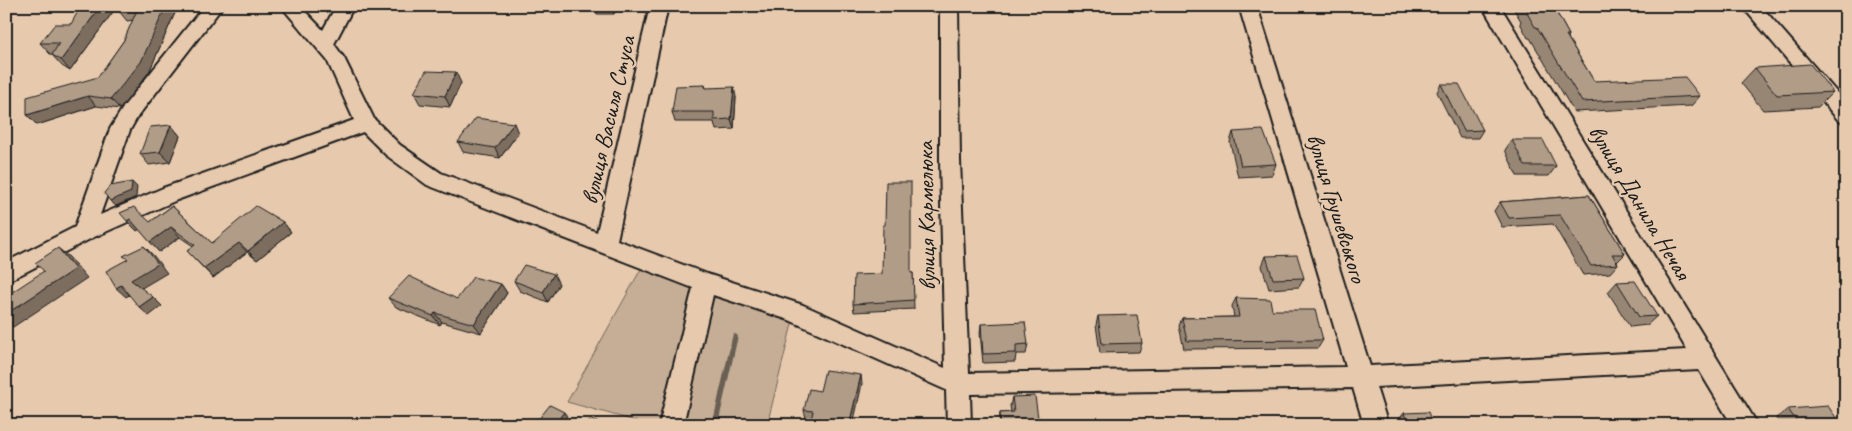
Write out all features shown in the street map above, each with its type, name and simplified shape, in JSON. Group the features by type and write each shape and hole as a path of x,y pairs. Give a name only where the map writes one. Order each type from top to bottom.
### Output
{"street":[{"path":"84,232 120,129 131,111 214,6"},
{"path":"290,6 325,44 343,74 366,123 393,150 434,179 705,283 795,312 957,384 1361,377 1704,359"},
{"path":"325,44 345,6"},
{"name":"вулиця Василя Стуса","path":"605,244 659,6"},
{"name":"вулиця Кармелюка","path":"949,6 950,161 959,425"},
{"name":"вулиця Грушевського","path":"1248,6 1376,425"},
{"name":"вулиця Данила Нечая","path":"1491,6 1704,359 1746,425"},
{"path":"1751,6 1846,116"},
{"path":"6,274 84,232 170,194 366,123"},
{"path":"671,425 705,283"}],"shaded area":[{"path":"646,260 795,312 767,425 650,425 567,402"}],"building":[{"path":"81,6 101,6 61,60 52,55 59,43 40,43 55,24 71,24"},
{"path":"122,6 166,6 141,62 111,99 88,96 27,115 27,97 98,77 124,40 137,10 119,11"},
{"path":"1525,6 1553,6 1569,35 1566,35 1594,81 1685,77 1700,96 1582,102 1537,27 1535,27"},
{"path":"1810,64 1833,92 1777,95 1755,68"},
{"path":"426,71 456,72 445,96 414,93"},
{"path":"1441,84 1459,84 1483,130 1464,131"},
{"path":"705,85 705,88 734,87 731,119 714,120 714,112 672,112 676,86"},
{"path":"476,118 514,123 495,148 458,142"},
{"path":"171,125 160,152 140,154 150,127"},
{"path":"1263,130 1276,164 1241,166 1233,132"},
{"path":"1512,140 1543,140 1556,166 1525,166"},
{"path":"132,182 131,192 110,201 104,193 110,186"},
{"path":"886,182 911,182 911,273 913,273 914,300 853,304 854,275 882,274"},
{"path":"1589,195 1625,254 1612,254 1618,264 1591,266 1560,215 1509,218 1500,202"},
{"path":"172,206 212,243 256,206 283,222 248,251 239,243 204,268 187,251 195,245 171,227 150,242 130,219 127,221 120,213 134,207 150,222"},
{"path":"144,246 158,264 131,280 153,297 139,307 121,285 116,288 106,271 128,259 123,256"},
{"path":"58,248 75,269 6,314 6,296 44,271 35,263"},
{"path":"1297,255 1304,278 1273,279 1266,256"},
{"path":"524,265 554,274 543,292 514,281"},
{"path":"409,276 457,299 473,277 501,284 474,324 435,313 433,316 388,298"},
{"path":"1635,281 1657,316 1639,317 1617,282"},
{"path":"1236,298 1270,299 1272,310 1315,310 1323,340 1187,341 1182,318 1239,317"},
{"path":"1137,315 1142,343 1102,344 1098,316"},
{"path":"1025,322 1028,344 1016,345 1016,353 983,354 981,324"},
{"path":"825,370 861,375 849,425 810,425 813,411 804,410 809,389 820,391"},
{"path":"1035,396 1039,425 1001,425 1000,413 1014,412 1012,397"},
{"path":"550,405 564,412 554,425 534,425"},
{"path":"1828,406 1841,425 1799,425 1788,409"},
{"path":"1428,412 1433,425 1408,425 1404,413"},
{"path":"590,420 609,425 587,425"},
{"path":"1321,424 1321,425 1288,425"}],"waterway":[{"path":"715,425 735,337"}]}
